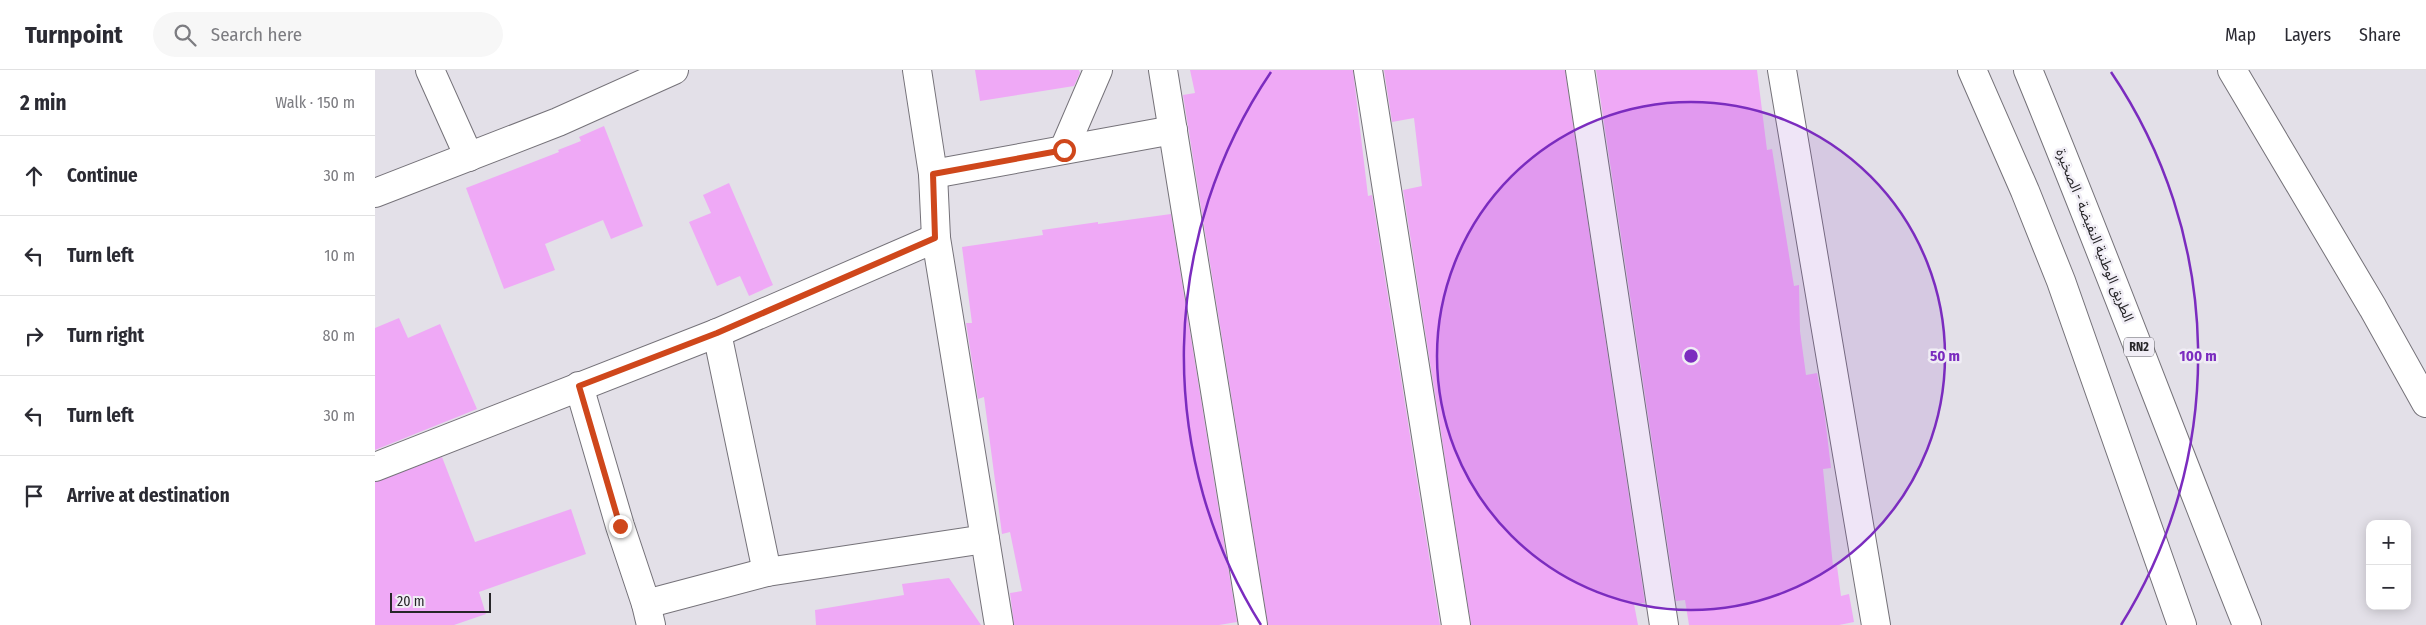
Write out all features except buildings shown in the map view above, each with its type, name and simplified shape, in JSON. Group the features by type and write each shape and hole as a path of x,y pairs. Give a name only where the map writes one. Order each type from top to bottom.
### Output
{"main road":[{"path":"430,70 469,157"},
{"path":"375,193 558,122 674,70"},
{"path":"917,70 933,174 935,238 999,625"},
{"path":"1064,150 1099,70"},
{"path":"1163,70 1253,625"},
{"path":"1368,70 1456,625"},
{"path":"1580,70 1664,625"},
{"path":"1783,70 1875,625"},
{"path":"1972,70 2025,190 2061,281 2179,620"},
{"name":"الطريق الوطنية النفيضة - الصخيرة","path":"2028,70 2117,288 2174,440 2247,625"},
{"path":"2232,70 2373,308 2426,403"},
{"path":"933,174 1173,130"},
{"path":"375,467 717,333 935,238"},
{"path":"717,333 767,572"},
{"path":"579,386 620,526 649,614 767,572 985,539"}],"route":[{"path":"620,526 579,386 717,333 935,238 933,174 1064,150"}]}
